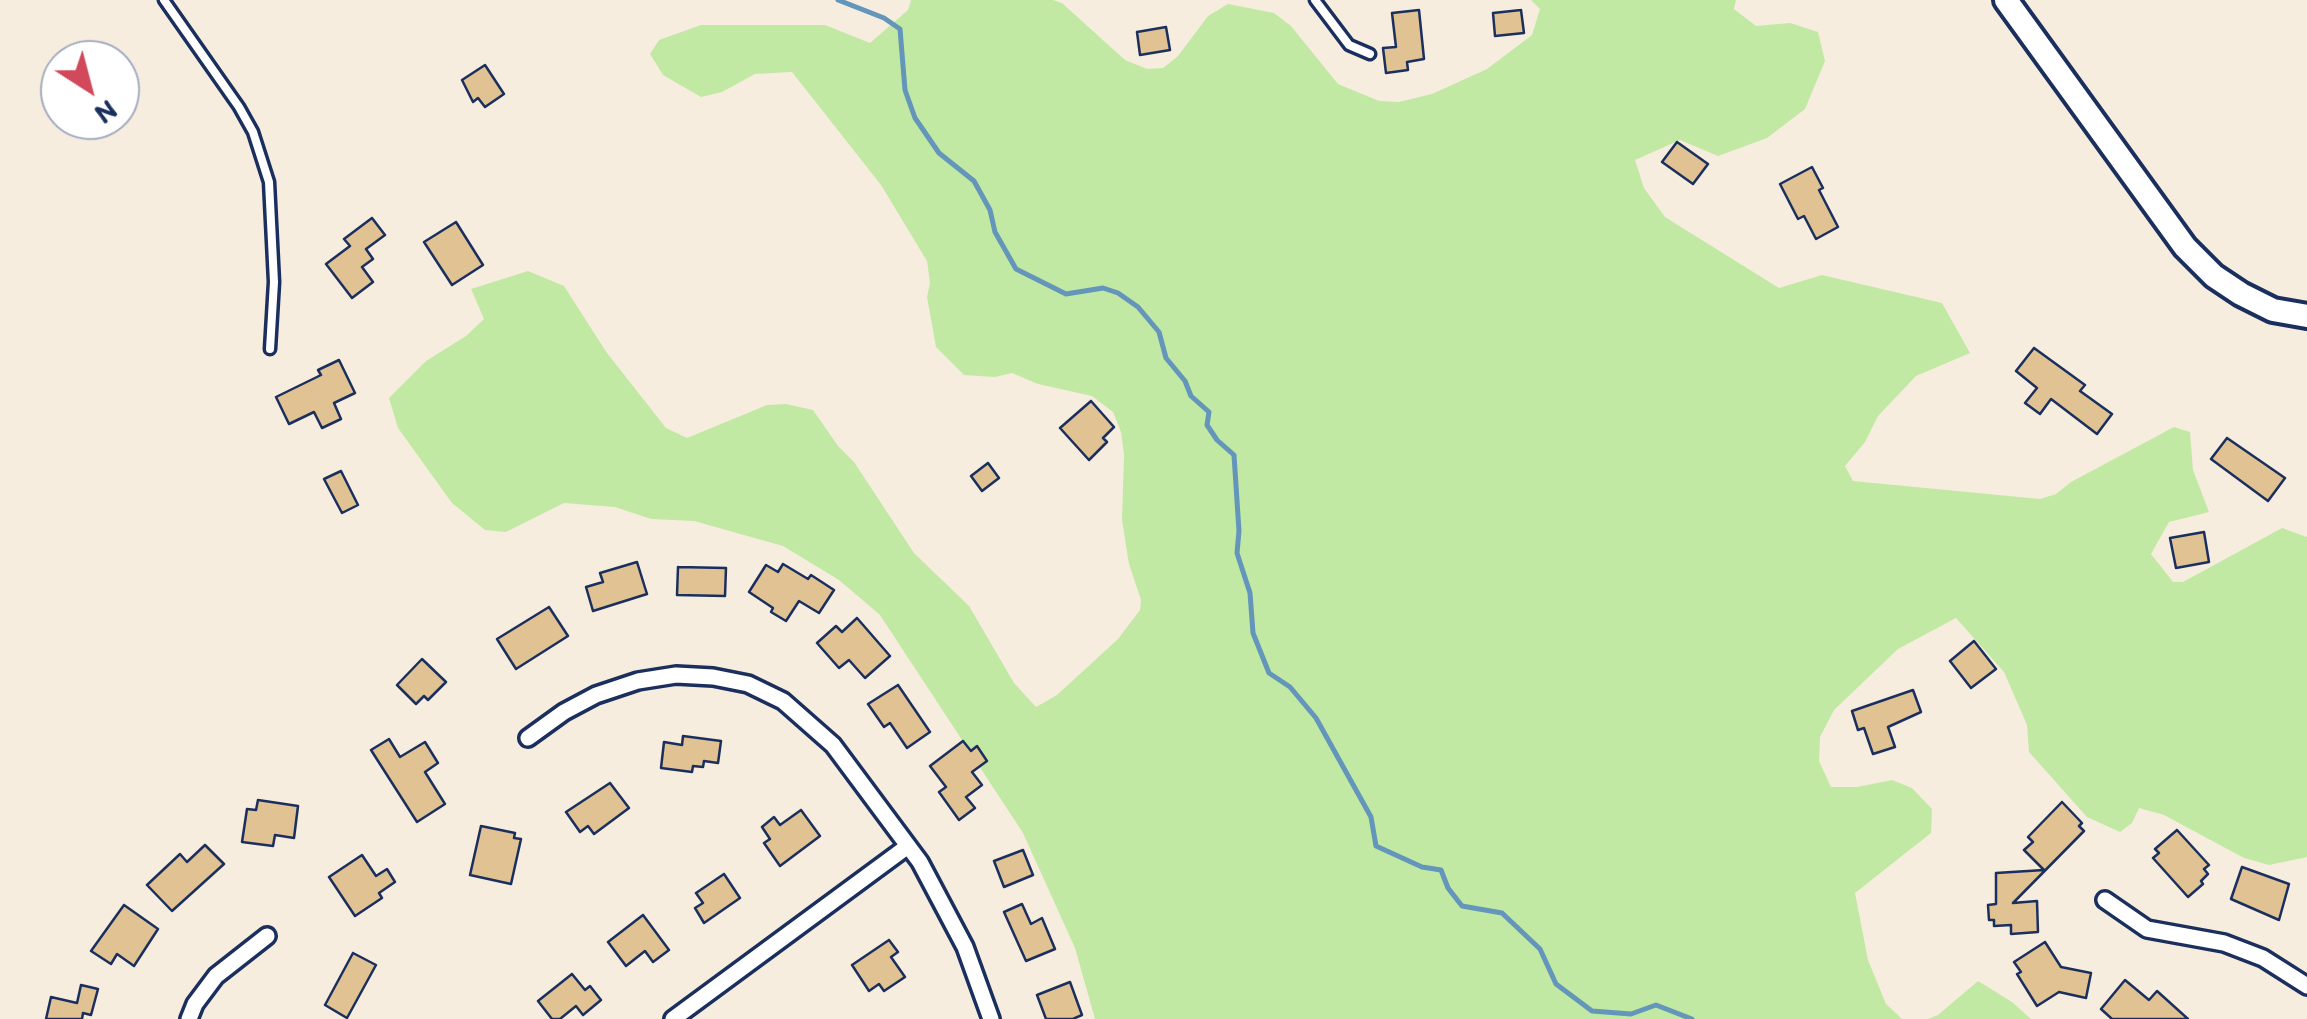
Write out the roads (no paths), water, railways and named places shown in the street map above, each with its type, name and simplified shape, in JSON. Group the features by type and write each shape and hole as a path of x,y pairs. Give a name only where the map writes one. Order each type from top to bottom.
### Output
{"street":[{"path":"2006,0 2185,246 2214,276 2241,294 2273,310 2307,316"},
{"path":"528,738 596,695 638,681 676,675 748,684 783,701 833,746 908,846 965,947 991,1019"},
{"path":"673,1019 908,846"},
{"path":"2106,900 2147,929 2224,943 2262,958 2307,986"},
{"path":"189,1019 216,976 267,936"}],"lane":[{"path":"164,0 239,107 269,182 274,282 270,349"},
{"path":"1314,0 1348,45 1370,54"}],"waterway":[{"path":"838,0 884,18 900,29 905,90 915,118 939,153 974,181 990,210 995,232 1016,269 1066,294 1103,288 1118,293 1138,307 1159,332 1166,358 1185,381 1191,396 1209,412 1207,425 1217,440 1234,455 1237,553 1250,593 1253,633 1269,673 1290,687 1316,718 1371,817 1376,846 1422,867 1441,870 1448,888 1462,906 1502,913 1540,949 1556,984 1592,1011 1631,1014 1656,1005 1692,1019"}]}
